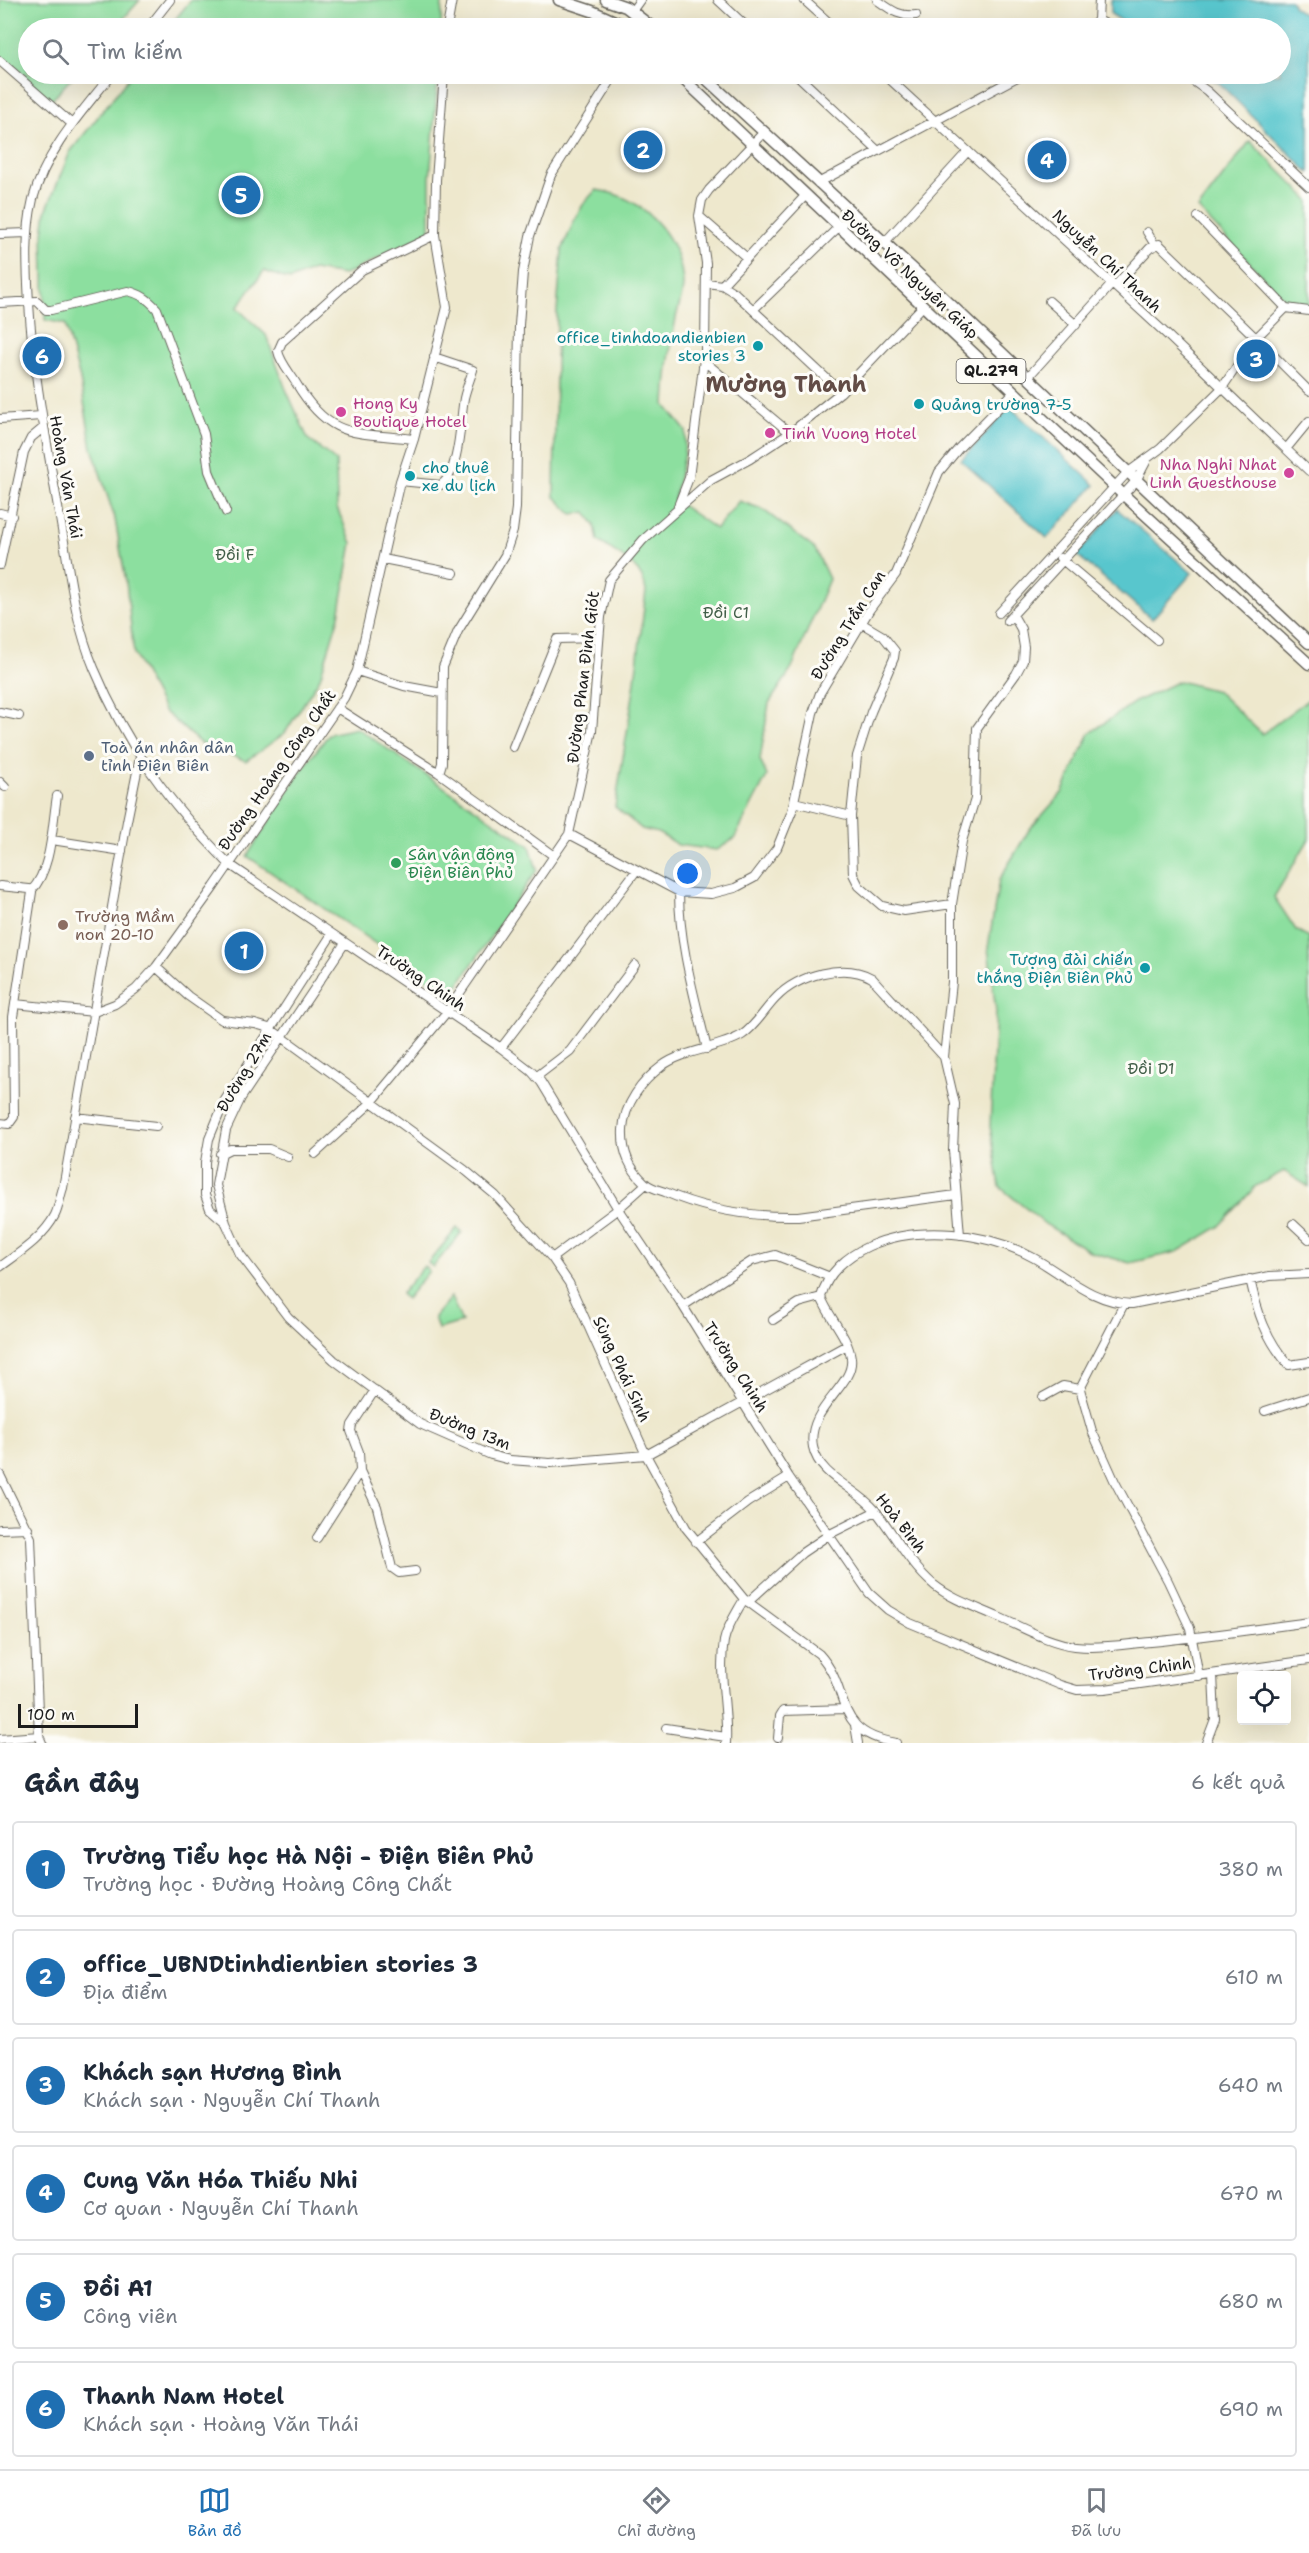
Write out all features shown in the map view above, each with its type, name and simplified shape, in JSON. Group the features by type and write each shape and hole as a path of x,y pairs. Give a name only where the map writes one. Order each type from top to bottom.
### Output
{"highway":[{"path":"559,0 608,18"},
{"path":"606,0 632,11 641,18"},
{"name":"Đường Võ Nguyên Giáp","path":"688,84 1119,491 1309,664"},
{"path":"702,97 713,85"},
{"name":"Đường Võ Nguyên Giáp","path":"713,85 1028,377 1309,643"},
{"path":"805,196 818,183"},
{"path":"1014,392 1028,377"}],"street":[{"path":"156,18 170,0"},
{"path":"449,18 452,0"},
{"path":"632,11 640,0"},
{"path":"718,0 737,18"},
{"path":"804,0 824,18"},
{"path":"877,0 894,13 905,16 916,15"},
{"path":"1098,18 1099,0"},
{"path":"0,61 18,77"},
{"path":"26,84 72,124"},
{"name":"Hoàng Văn Thái","path":"104,84 72,124 43,171 33,200 28,233 29,302 31,341 41,416 72,593 84,641 112,707 140,757 176,808 229,864"},
{"name":"Đường Hoàng Công Chất","path":"94,1012 115,1004 136,989 156,967 337,708 357,672 400,481 414,439 447,307 435,235 436,180 443,84"},
{"path":"439,774 442,763 443,667 448,651 505,555 513,531 516,508 519,325 523,272 530,236 551,176 609,84"},
{"path":"807,84 877,150"},
{"name":"Nguyễn Chí Thanh","path":"895,84 1113,285 1309,471"},
{"path":"818,183 933,119 1003,84"},
{"path":"1197,84 1309,187"},
{"path":"678,507 689,478 704,361 706,263 699,216 702,200 763,133"},
{"path":"884,243 968,151"},
{"path":"722,285 805,196"},
{"path":"753,310 852,214"},
{"path":"699,216 747,258"},
{"path":"1198,217 1286,308 1309,311"},
{"path":"1147,232 1155,245"},
{"path":"0,234 28,233"},
{"path":"414,439 347,431 326,421 314,410 300,390 278,351 282,342 362,270 435,235"},
{"path":"1028,377 1113,285 1155,245 1159,244 1309,391"},
{"path":"706,284 722,285 735,294 841,392"},
{"path":"0,303 37,302 46,310 60,309 82,301 128,291 149,300 157,309 204,434 209,471 226,512"},
{"path":"1049,301 1076,325"},
{"name":"Đường Phan Đình Giót","path":"315,1154 372,1102 446,1013 569,834 592,731 601,617 609,580 643,540 711,480 750,459 790,433 841,392 923,306"},
{"path":"1007,621 1147,460 1222,388 1256,338 1286,308"},
{"path":"400,481 441,485 447,480 454,465 465,396 473,370 434,357"},
{"path":"704,361 790,433"},
{"name":"Đường Trần Can","path":"569,834 679,892 711,894 735,888 754,878 777,848 794,802 820,693 861,623 896,574 939,472 959,448 1014,392"},
{"path":"0,419 41,416"},
{"path":"1286,449 1309,421"},
{"path":"0,565 24,452 31,438 43,428"},
{"path":"999,614 1054,553 1119,491"},
{"path":"0,513 12,516"},
{"path":"1054,553 1156,640"},
{"path":"383,559 454,573"},
{"path":"960,1235 953,1150 955,1104 944,1057 952,982 952,904 962,841 975,799 977,728 1023,661 1024,646 1021,628 1013,615"},
{"path":"861,623 883,636 895,651 856,756 851,816 853,874 859,886 882,906 904,912 952,904"},
{"path":"513,747 557,639 599,638"},
{"path":"357,672 404,686 442,693"},
{"path":"337,708 439,774 554,856"},
{"path":"0,712 19,716"},
{"path":"0,1267 41,1234 56,1213 63,1188 140,757"},
{"path":"0,1123 9,1124 14,1117 15,1004 31,891 40,882 52,840 57,796"},
{"path":"794,802 851,816"},
{"path":"52,840 122,851"},
{"name":"Trường Chinh","path":"229,864 446,1013 501,1048 536,1077 618,1209 744,1402 789,1477 830,1534 854,1573 869,1593 888,1610 920,1628 1059,1685 1077,1690 1105,1689 1309,1660"},
{"path":"501,1048 636,871"},
{"path":"0,886 31,891"},
{"path":"679,892 688,969 707,1049"},
{"name":"Đường 27m","path":"226,1223 210,1209 205,1195 205,1162 209,1139 225,1100 269,1028 332,934"},
{"name":"Đường 27m","path":"226,1223 216,1185 226,1130 241,1098 345,943"},
{"path":"536,1077 570,1051 635,965"},
{"path":"156,967 188,996 222,1020 269,1028"},
{"path":"944,1057 872,978 864,973 836,971 801,980 777,996 745,1034 664,1064 647,1079 630,1101 623,1125 622,1144 627,1159 646,1184 702,1206 776,1216 798,1216 956,1195"},
{"path":"295,990 308,998"},
{"path":"15,1004 94,1012"},
{"name":"Sùng Phái Sinh","path":"269,1028 465,1170 495,1195 552,1258 569,1283 646,1455 670,1501 696,1542 746,1601 819,1654 828,1664 850,1720 855,1725"},
{"path":"75,1117 156,1126"},
{"path":"220,1154 230,1149 269,1149 288,1157"},
{"path":"552,1258 618,1209 646,1184"},
{"name":"Đường 13m","path":"226,1223 240,1254 288,1317 334,1360 420,1424 510,1461 571,1462 646,1455 847,1345"},
{"path":"1293,1224 1309,1239"},
{"path":"773,1320 799,1303 821,1298 830,1277 849,1256 882,1241 928,1234 960,1235 999,1243 1042,1263 1084,1290 1124,1304 1250,1279 1309,1274"},
{"path":"683,1306 752,1261 775,1255 830,1277"},
{"path":"1250,1279 1259,1317 1283,1359 1289,1365 1309,1362"},
{"name":"Hoà Bình","path":"821,1298 847,1345 851,1366 849,1373 824,1406 816,1421 812,1435 813,1447 823,1467 864,1498 932,1584 954,1599 1073,1646 1109,1646 1309,1622"},
{"path":"1124,1304 1080,1389 1092,1431 1115,1482 1168,1581 1193,1637 1199,1676"},
{"path":"1042,1397 1063,1386 1080,1389"},
{"path":"375,1390 351,1428 359,1452 360,1471 374,1500 392,1568 399,1573 415,1571"},
{"path":"1265,1411 1309,1397"},
{"path":"317,1538 351,1489 360,1471"},
{"path":"0,1475 28,1528 33,1555 41,1739 0,1739"},
{"path":"696,1542 748,1502 789,1477"},
{"path":"666,1728 726,1740 724,1641 729,1627 746,1601 780,1570 830,1534 876,1511"},
{"path":"0,1529 28,1528"},
{"path":"1206,1743 1215,1719 1213,1674"},
{"path":"778,1738 780,1716 783,1711 846,1709"},
{"path":"855,1725 858,1743"},
{"path":"855,1725 871,1735 896,1743"}],"green space":[{"path":"0,0 140,0 124,18 18,18 18,74 0,58"},
{"path":"191,0 442,0 441,18 176,18"},
{"path":"30,84 66,84 50,102"},
{"name":"Đồi F","path":"124,84 437,84 430,179 430,232 344,275 313,270 290,280 264,271 237,308 266,335 285,387 308,439 336,461 337,508 352,543 339,616 320,678 285,733 246,761 200,743 164,711 134,654 126,582 115,519 92,448 80,379 65,324 45,320 43,233 46,211 70,152"},
{"path":"1250,141 1309,200 1309,307 1291,306 1198,209"},
{"name":"Đồi C1","path":"596,190 628,200 643,209 666,233 680,265 683,291 670,351 665,405 686,431 684,454 674,500 716,529 739,501 762,509 815,549 829,579 791,670 769,703 760,760 767,776 734,839 717,850 678,845 658,833 642,829 615,807 634,689 646,591 644,582 635,567 598,541 595,525 586,512 572,514 554,496 557,311 562,250 584,203"},
{"name":"Đồi D1","path":"1179,681 1217,691 1262,734 1309,699 1309,839 1274,897 1296,930 1309,937 1309,1187 1284,1171 1256,1186 1219,1227 1177,1252 1130,1263 1091,1252 1045,1224 1000,1187 990,1126 996,1011 988,948 999,880 1029,830 1062,793 1090,733 1135,702"},
{"name":"Sân vận động Điện Biên Phủ","path":"357,728 530,846 537,870 451,995 247,856 301,771 329,734"},
{"path":"457,1228 462,1232 433,1267 428,1263"},
{"path":"424,1266 429,1271 406,1299 401,1294"},
{"path":"451,1297 462,1322 438,1329 434,1317"}],"water":[{"path":"1111,0 1291,0 1294,7 1309,18 1309,173 1220,84 1291,84 1291,18 1117,18 1111,14"},
{"path":"1010,407 1095,485 1047,538 961,460"},
{"path":"1117,509 1192,573 1152,619 1077,555"}],"place":[{"name":"office_UBNDtinhdienbien stories 3","path":"643,150"},
{"name":"Cung Văn Hóa Thiếu Nhi","path":"1047,160"},
{"name":"Đồi A1","path":"241,195"},
{"name":"office_tinhdoandienbien stories 3","path":"758,346"},
{"name":"Thanh Nam Hotel","path":"42,356"},
{"name":"Khách sạn Hương Bình","path":"1256,359"},
{"name":"Quảng trường 7-5","path":"919,404"},
{"name":"Hong Ky Boutique Hotel","path":"341,412"},
{"name":"Tinh Vuong Hotel","path":"770,433"},
{"name":"Nha Nghi Nhat Linh Guesthouse","path":"1289,473"},
{"name":"cho thuê xe du lịch","path":"410,476"},
{"name":"Toà án nhân dân tỉnh Điện Biên","path":"89,756"},
{"name":"Sân vận động Điện Biên Phủ","path":"396,863"},
{"name":"Trường Mầm non 20-10","path":"63,925"},
{"name":"Trường Tiểu học Hà Nội - Điện Biên Phủ","path":"244,951"},
{"name":"Tượng đài chiến thắng Điện Biên Phủ","path":"1145,968"}],"district":[{"name":"Mường Thanh","path":"786,384"}]}
